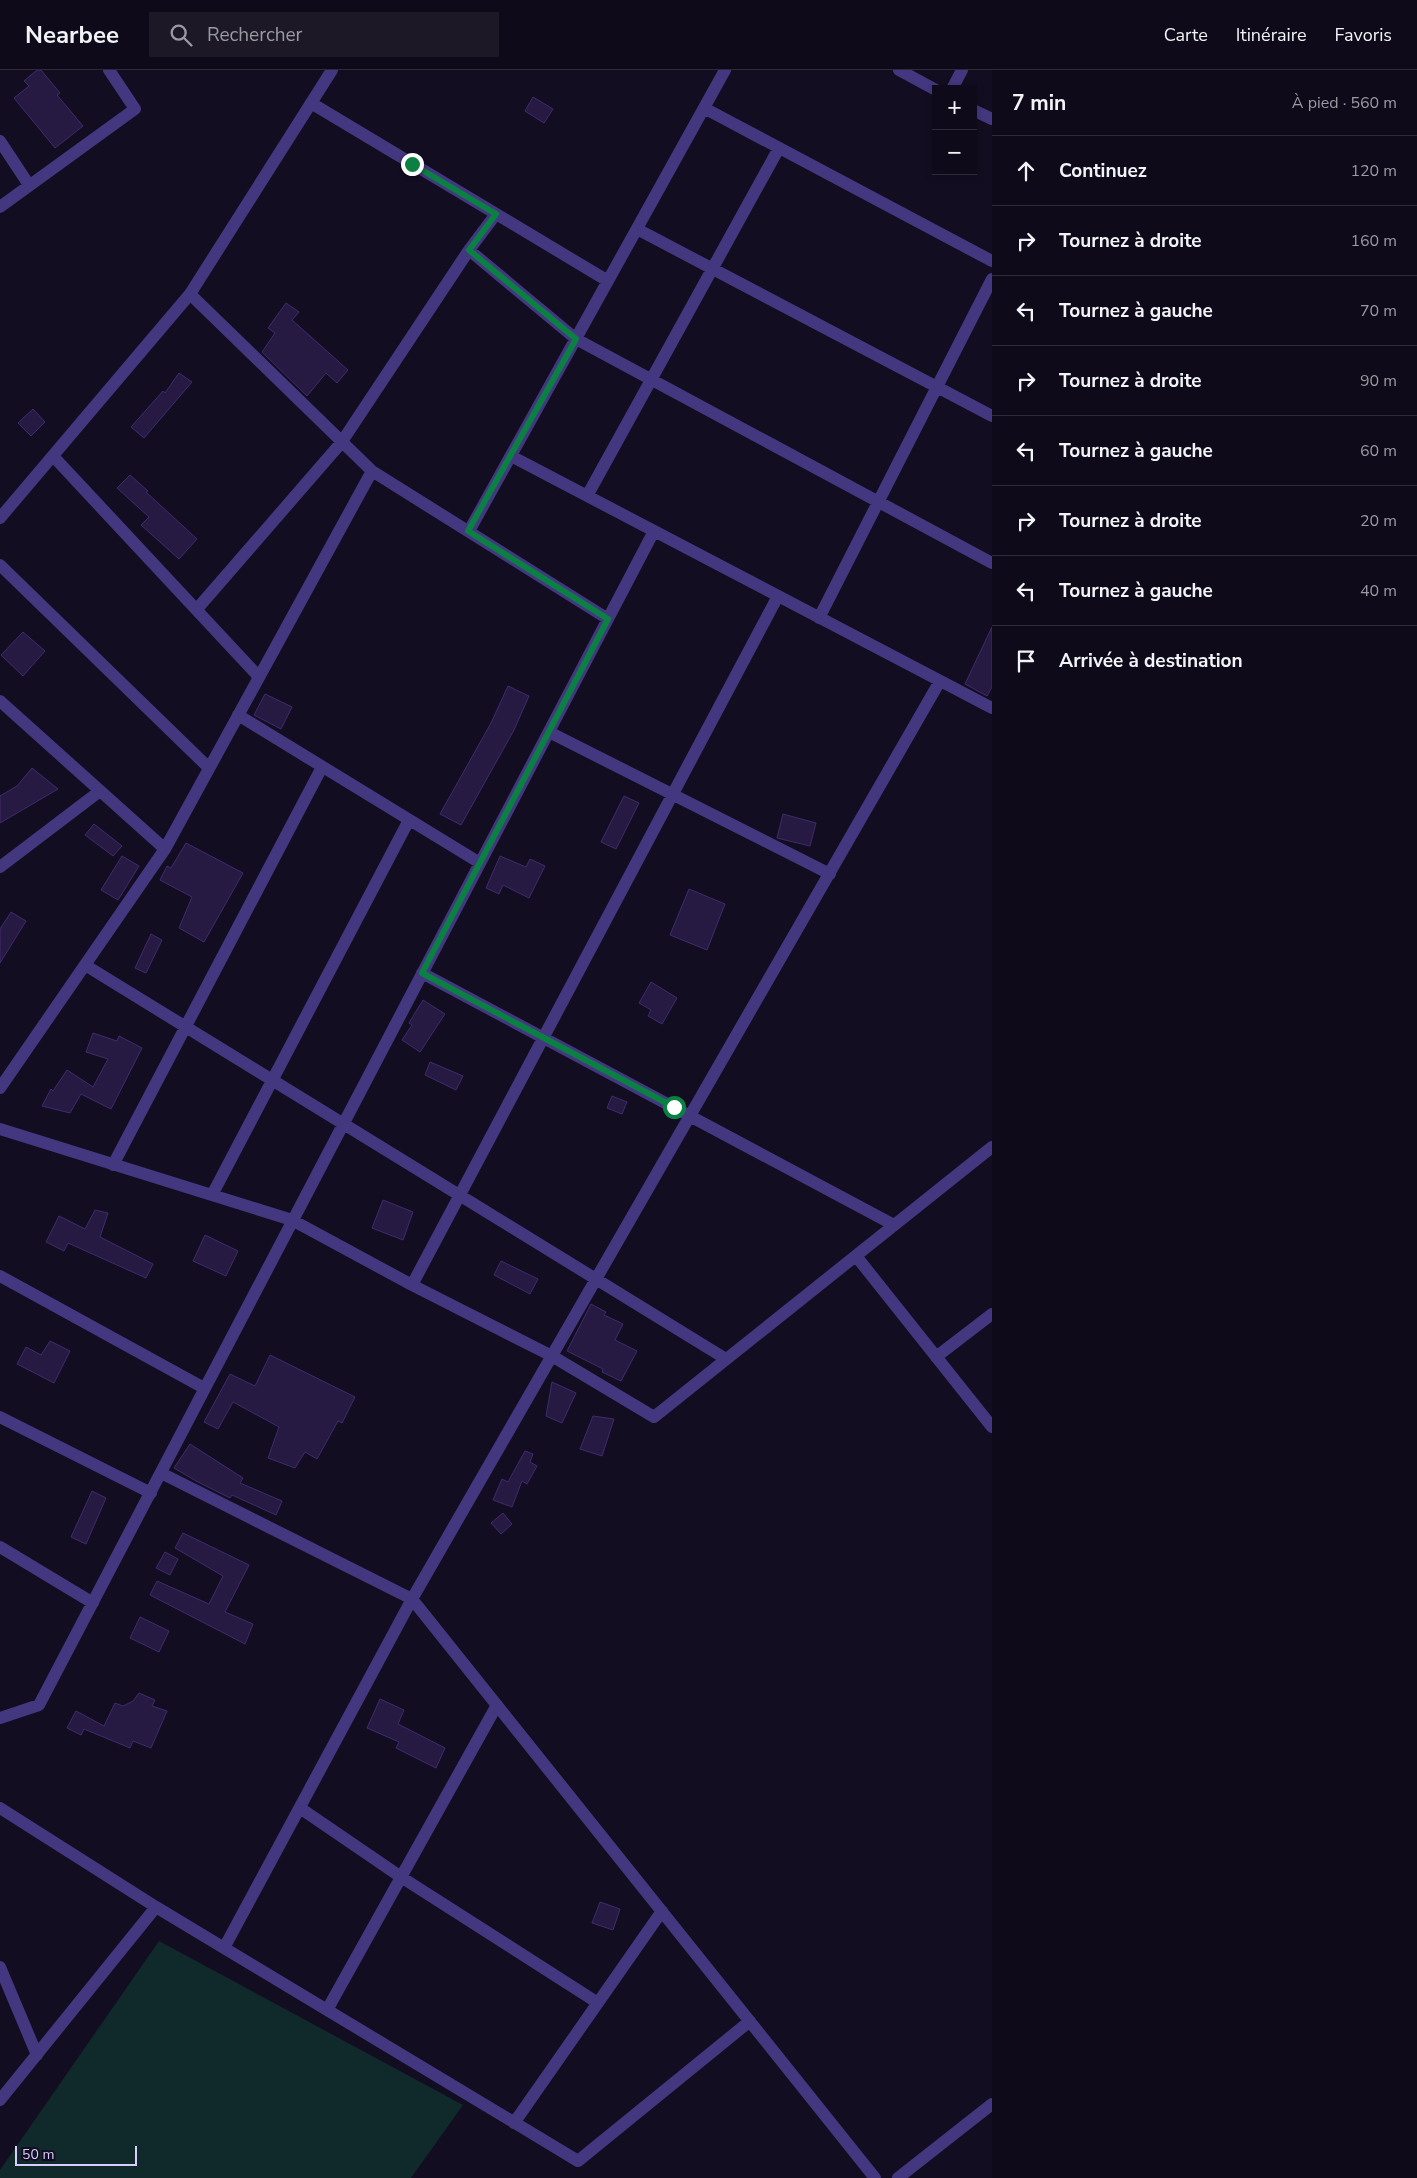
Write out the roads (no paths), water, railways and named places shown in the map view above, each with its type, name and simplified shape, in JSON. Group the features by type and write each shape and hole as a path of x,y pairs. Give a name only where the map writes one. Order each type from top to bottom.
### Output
{"street":[{"path":"0,207 135,109 109,70"},
{"path":"0,518 190,294 332,70"},
{"path":"468,531 725,70"},
{"path":"899,70 932,88"},
{"path":"954,85 962,70"},
{"path":"311,103 608,281"},
{"path":"704,108 992,261"},
{"path":"977,112 992,120"},
{"path":"0,141 29,185"},
{"path":"587,496 779,148"},
{"path":"198,609 341,443 469,250 496,214"},
{"path":"637,229 992,416"},
{"path":"469,250 576,339 992,563"},
{"path":"819,618 992,279"},
{"path":"190,294 372,472 608,619"},
{"path":"53,456 198,609 259,677"},
{"path":"511,456 992,708"},
{"path":"0,1088 165,849 372,472"},
{"path":"0,1718 39,1705 654,532"},
{"path":"0,565 210,768"},
{"path":"412,1285 461,1196 778,596"},
{"path":"224,1948 412,1599 940,681"},
{"path":"0,701 165,849"},
{"path":"238,715 480,863"},
{"path":"549,732 830,874"},
{"path":"113,1165 322,767"},
{"path":"0,867 100,791"},
{"path":"212,1195 271,1079 409,820"},
{"path":"85,965 726,1359"},
{"path":"422,973 894,1225"},
{"path":"0,1130 292,1220 412,1285 552,1356 654,1417 992,1147"},
{"path":"856,1256 992,1427"},
{"path":"0,1276 204,1388"},
{"path":"936,1357 992,1314"},
{"path":"0,1417 151,1493"},
{"path":"160,1473 412,1599 875,2178"},
{"path":"0,1547 93,1603"},
{"path":"327,2010 497,1705"},
{"path":"0,1808 156,1908 578,2161 750,2021"},
{"path":"300,1808 401,1877 598,2004"},
{"path":"0,2100 156,1908"},
{"path":"514,2123 662,1911"},
{"path":"0,1968 37,2055"},
{"path":"898,2178 992,2104"}]}
